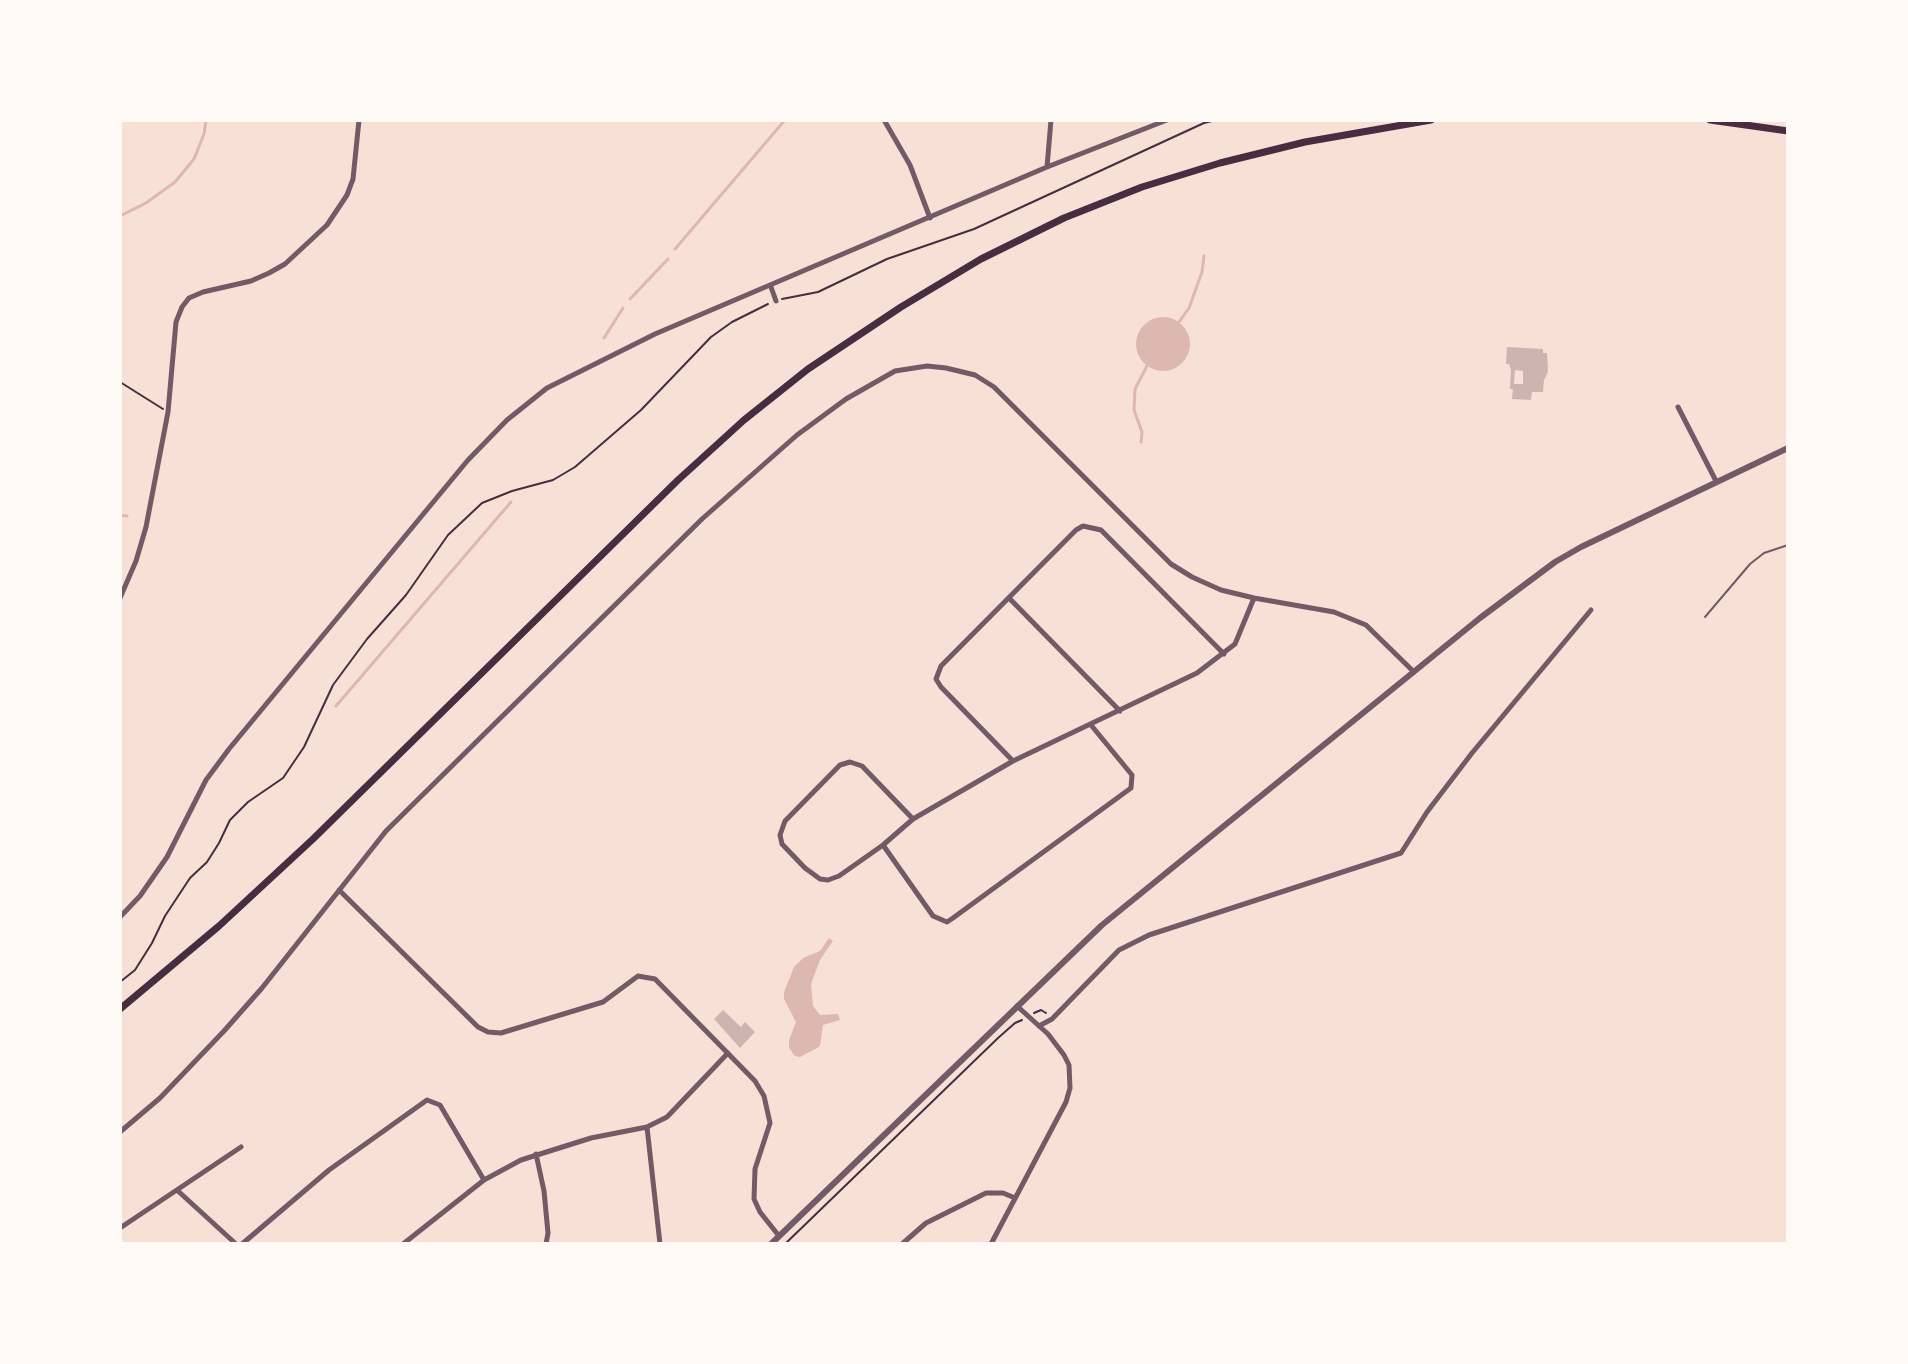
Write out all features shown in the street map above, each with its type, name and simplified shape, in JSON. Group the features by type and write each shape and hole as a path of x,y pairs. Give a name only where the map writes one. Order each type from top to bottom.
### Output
{"main road":[{"path":"120,1009 219,926 313,839 678,480 744,420 821,360 981,259 1064,218 1129,192 1220,163 1305,142 1431,120"},
{"path":"1710,120 1788,131"}],"street":[{"path":"120,598 146,527 168,412 176,322 182,307 189,298 203,292 251,281 285,264 327,225 347,195 353,179 359,120"},
{"path":"884,120 910,165 930,218"},
{"path":"1047,167 1051,120"},
{"path":"120,917 140,896 167,857 206,780 229,749 468,460 507,420 547,388 655,334 1047,167 1167,120"},
{"path":"771,286 776,301"},
{"path":"120,1132 160,1098 224,1031 394,823 702,519 797,435 846,399 895,371 927,366 975,375 994,387 1171,564 1206,584 1254,598 1334,612 1366,625 1414,672"},
{"path":"1678,407 1716,481"},
{"path":"771,1244 1111,918 1414,672 1555,562 1607,533 1788,448"},
{"path":"1013,761 936,679 941,666 1083,526 1101,530 1224,654"},
{"path":"1009,598 1120,711"},
{"path":"913,819 862,766 850,762 840,765 785,821 780,835 782,844 805,868 820,879 828,880 883,845 913,819 1013,761 1197,673 1224,654 1241,634 1254,598"},
{"path":"1039,1026 1052,1019 1119,950 1149,935 1401,853 1427,812 1472,753 1591,610"},
{"path":"883,845 933,916 947,922 1131,788 1132,775 1091,725"},
{"path":"339,890 478,1027 488,1032 501,1033 603,1002 638,976 655,979 755,1081 767,1104 770,1123 753,1184 757,1206 780,1236"},
{"path":"991,1244 1066,1102 1070,1088 1069,1065 1064,1055 1030,1016 1017,1006"},
{"path":"403,1244 484,1180 536,1154 591,1138 647,1127 667,1117 728,1053"},
{"path":"178,1191 239,1244 329,1170 427,1100 440,1105 484,1180"},
{"path":"647,1127 660,1244"},
{"path":"120,1228 241,1147"},
{"path":"536,1154 544,1191 548,1233 546,1244"},
{"path":"902,1244 926,1223 986,1193 1003,1193 1015,1198"}],"lane":[{"path":"1705,617 1750,564 1764,553 1788,545"}],"path":[{"path":"120,982 135,970 165,916 190,878 207,862 230,820 248,802 283,778 304,747 333,685 367,639 406,595 448,535 482,503 553,480 575,467 641,410 711,337 732,322 776,301 818,292 887,259 974,229 1216,120"},
{"path":"120,382 168,412"},
{"path":"785,1244 1015,1023 1041,1010 1052,1019"}],"shaded area":[{"path":"1163,317 1182,325 1190,344 1182,363 1163,371 1144,363 1136,344 1144,325"},
{"path":"829,938 833,941 820,960 811,984 813,1006 820,1015 838,1014 840,1020 823,1025 820,1046 800,1057 795,1056 789,1048 789,1040 796,1022 784,999 784,992 794,967 803,958 820,951"}],"building":[{"path":"1507,347 1543,349 1543,353 1547,353 1548,372 1543,392 1532,392 1531,400 1512,399 1511,370 1506,364","holes":["1515,370 1523,371 1523,384 1514,384"]},
{"path":"723,1010 741,1027 745,1022 755,1032 740,1048 714,1019"}],"waterway":[{"path":"120,216 146,203 175,182 194,159 206,120"},
{"path":"675,249 785,120"},
{"path":"1179,322 1189,308 1202,272 1204,256"},
{"path":"630,299 668,259"},
{"path":"604,338 623,308"},
{"path":"1141,442 1142,432 1134,410 1135,389 1147,366"},
{"path":"336,706 511,502"},
{"path":"120,515 127,516"}]}
